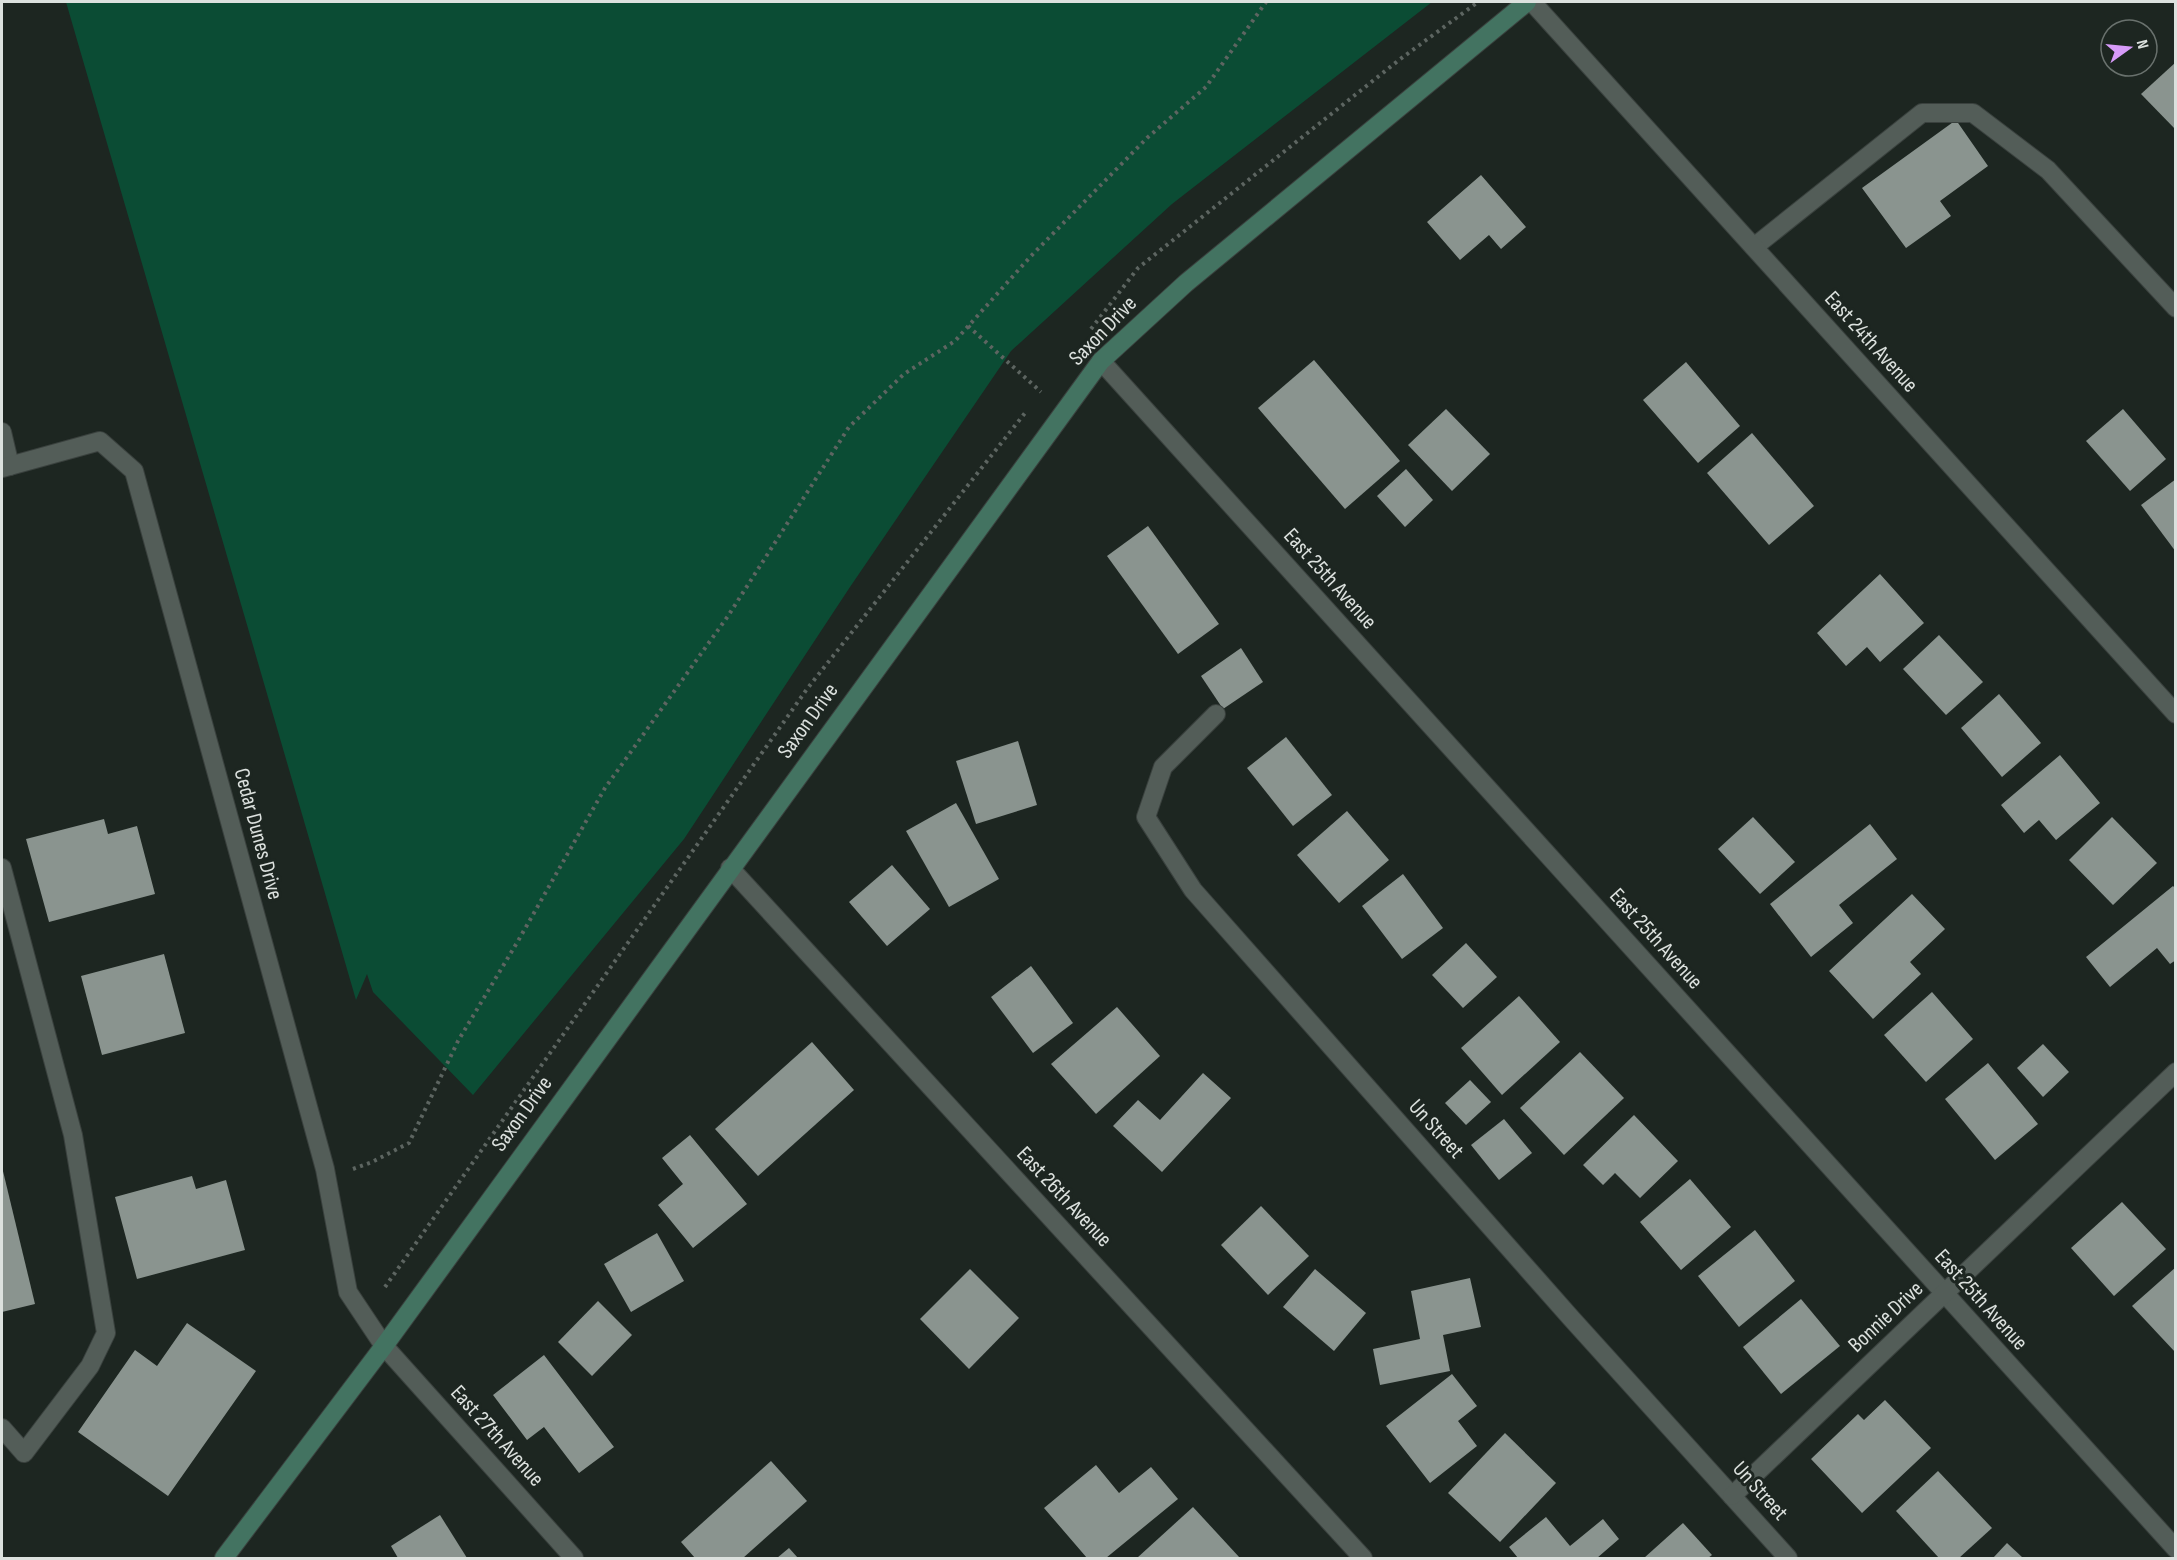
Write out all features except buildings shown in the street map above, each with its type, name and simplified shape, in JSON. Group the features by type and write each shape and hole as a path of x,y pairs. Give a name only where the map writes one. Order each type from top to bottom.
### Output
{"street":[{"name":"Saxon Drive","path":"224,1558 384,1346 1101,361 1186,283 1527,2"},
{"name":"East 24th Avenue","path":"1532,2 2175,714"},
{"path":"1754,248 1922,113 1973,113 2048,170 2175,308"},
{"name":"East 25th Avenue","path":"1101,361 2175,1549"},
{"path":"2,432 6,467"},
{"name":"Cedar Dunes Drive","path":"6,467 100,441 134,471 325,1169 348,1292 384,1346"},
{"name":"Un Street","path":"1216,714 1163,767 1146,817 1193,890 1788,1558"},
{"path":"2,868 73,1135 106,1333 90,1366 24,1453 2,1428"},
{"name":"East 26th Avenue","path":"730,868 1363,1558"},
{"name":"Bonnie Drive","path":"1732,1496 2175,1072"},
{"name":"East 27th Avenue","path":"384,1346 574,1558"}],"path":[{"path":"345,1172 372,1162 409,1143 458,1041 518,941 604,788 728,616 849,427 904,374 955,341 1030,256 1139,147 1206,87 1266,2"},
{"path":"968,326 1041,392"}],"green space":[{"path":"66,2 1432,2 1172,204 1011,351 850,587 684,839 473,1095 373,992 367,974 356,1000"}]}
